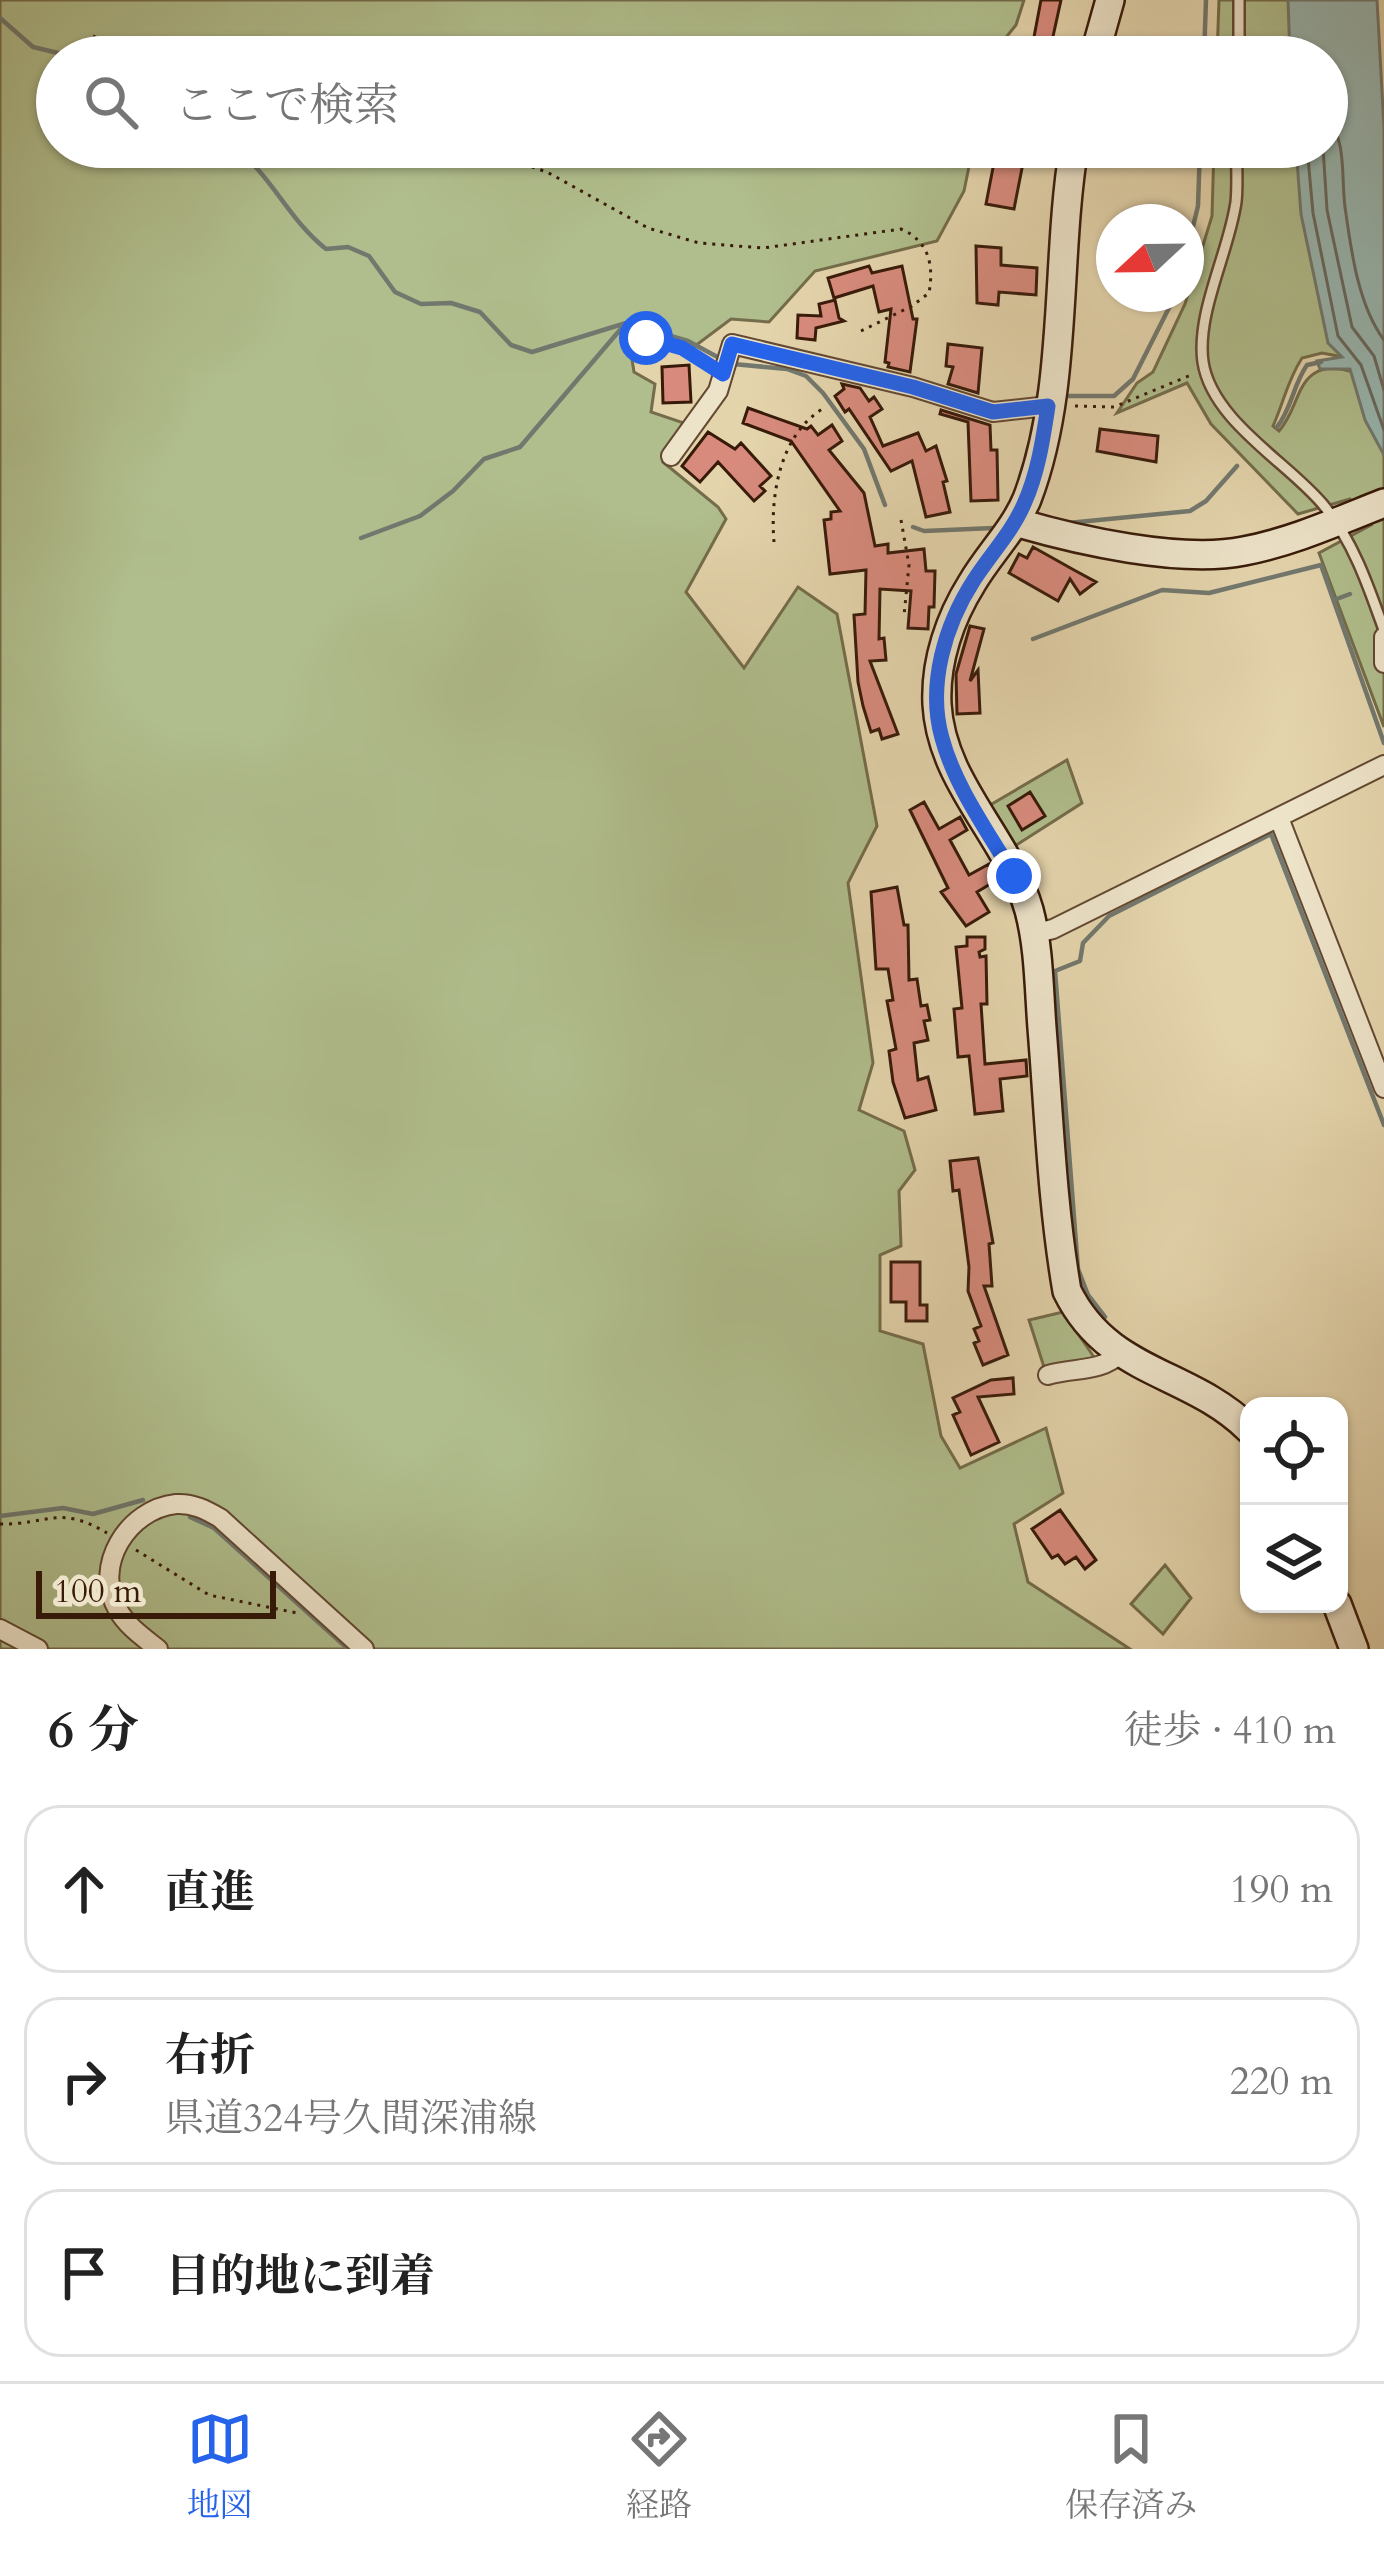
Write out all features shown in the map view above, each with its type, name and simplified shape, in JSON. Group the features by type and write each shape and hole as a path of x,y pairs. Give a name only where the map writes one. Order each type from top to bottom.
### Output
{"main road":[{"path":"1100,36 1110,0"},
{"path":"1071,168 1040,459 1015,522 971,584 952,622 940,660 941,737 955,773 1028,908 1067,1291 1081,1320 1121,1353 1240,1420"},
{"path":"1015,522 1157,552 1239,553 1384,503"},
{"path":"1340,1613 1354,1649"}],"street":[{"path":"671,456 718,391 732,344 913,387 993,412 1048,406"},
{"path":"1384,633 1384,663"},
{"path":"1033,934 1384,765"},
{"path":"1279,818 1384,1088"},
{"path":"1048,1375 1092,1369 1111,1363 1121,1353"},
{"path":"158,1649 132,1629 116,1607 108,1584 110,1561 119,1540 138,1520 176,1504 199,1506 220,1518 364,1649"},
{"path":"0,1629 38,1649"}],"lane":[{"path":"1239,0 1239,36"},
{"path":"1237,168 1236,202 1201,343 1204,369 1227,409 1252,438 1323,503 1336,522 1363,571 1384,633"}],"path":[{"path":"535,168 648,228 699,243 763,248 901,229 916,235 934,266 929,293 861,331"},
{"path":"646,338 726,366"},
{"path":"1048,406 1114,406 1204,369"},
{"path":"774,542 771,508 788,448 806,418 824,408"},
{"path":"901,520 909,565 904,616"},
{"path":"0,1524 65,1515 85,1520 209,1595 297,1614"}],"green space":[{"path":"0,0 1024,0 1007,36 36,36 36,168 969,168 964,191 937,241 815,271 769,322 731,319 691,349 644,332 629,340 634,372 655,384 651,412 684,423 663,462 726,519 686,592 744,668 798,587 837,614 877,826 848,883 873,1063 859,1110 904,1131 915,1170 899,1191 901,1246 880,1255 880,1331 923,1344 941,1436 960,1468 1046,1428 1063,1493 1014,1524 1028,1582 1130,1649 0,1649"},
{"path":"1219,0 1295,0 1295,36 1218,36"},
{"path":"1213,168 1311,168 1343,357 1322,353 1302,358 1273,426 1279,431 1301,389 1318,371 1340,369 1384,387 1384,727 1319,553 1371,525 1350,499 1298,514 1211,424 1187,383 1117,413 1137,383 1153,372 1181,312 1204,312 1204,242 1212,216"},
{"path":"1067,760 1082,803 1010,849 985,808"},
{"path":"1063,1312 1096,1360 1044,1367 1029,1320"},
{"path":"1165,1565 1191,1598 1163,1634 1131,1604"}],"water":[{"path":"1288,0 1377,0 1384,128 1384,455 1365,420 1350,369 1320,369 1317,361 1342,357 1328,343 1301,214 1298,168 1348,168 1348,36 1289,36"}],"building":[{"path":"1041,0 1061,0 1053,36 1034,36"},
{"path":"993,168 1022,168 1014,209 986,204"},
{"path":"976,246 1001,248 1001,265 1037,268 1036,295 999,292 998,305 977,303"},
{"path":"869,266 872,273 902,266 913,319 917,319 910,372 885,362 891,309 879,312 873,286 834,298 828,278"},
{"path":"835,300 844,321 816,328 815,340 797,338 798,315 821,316 819,304"},
{"path":"948,344 982,348 978,393 948,384 953,367 946,366"},
{"path":"689,365 691,402 663,403 662,367"},
{"path":"842,384 860,388 882,409 870,417 883,446 918,433 926,451 936,446 950,512 926,517 912,461 891,471 835,396 844,389"},
{"path":"748,408 807,429 811,426 818,435 832,425 842,441 829,450 864,493 875,546 888,544 888,553 924,549 926,571 935,571 928,629 908,628 911,591 880,589 879,639 884,638 886,660 870,661 898,734 882,739 879,729 871,732 863,706 854,615 865,614 866,570 830,574 824,520 840,511 791,441 743,423"},
{"path":"941,410 990,425 991,450 997,450 998,500 971,501 968,422 940,414"},
{"path":"1100,429 1158,436 1156,462 1097,451"},
{"path":"708,432 735,449 741,443 771,476 754,501 718,462 700,482 682,466"},
{"path":"1033,547 1096,582 1080,594 1070,579 1058,601 1009,573 1019,554 1027,558"},
{"path":"970,626 984,629 970,681 978,670 980,713 957,714 956,674"},
{"path":"1030,792 1045,816 1022,830 1008,806"},
{"path":"924,802 939,829 960,817 967,830 950,840 969,875 989,864 997,880 977,892 989,912 966,926 941,892 948,888 910,810"},
{"path":"897,887 904,925 908,925 909,980 917,979 921,1006 927,1005 930,1020 924,1021 928,1040 914,1043 918,1080 928,1077 936,1110 905,1118 889,1051 896,1049 887,1001 893,1000 888,969 876,969 871,892"},
{"path":"967,937 985,937 985,949 979,952 980,957 986,956 987,1004 981,1004 985,1064 1026,1060 1027,1076 1000,1079 1003,1111 975,1114 969,1056 958,1057 954,1009 962,1008 956,947 967,946"},
{"path":"978,1158 993,1243 989,1244 992,1286 984,1286 1008,1355 983,1365 974,1343 979,1341 974,1329 981,1326 968,1291 959,1190 953,1191 950,1161"},
{"path":"891,1262 920,1262 920,1305 927,1305 927,1321 906,1321 906,1302 891,1302"},
{"path":"1013,1378 1014,1394 978,1397 999,1442 971,1455 953,1415 960,1412 953,1398 991,1380"},
{"path":"1060,1510 1096,1560 1085,1569 1076,1557 1065,1564 1058,1555 1052,1558 1032,1529"}],"waterway":[{"path":"1205,36 1206,0"},
{"path":"0,18 36,48"},
{"path":"256,168 326,249 348,247 369,256 395,292 421,304 451,303 480,312 511,345 532,352 626,323 688,341 723,360"},
{"path":"1198,204 1199,168"},
{"path":"1066,396 1114,396 1133,379 1167,312"},
{"path":"361,538 420,516 484,459 520,447 625,324"},
{"path":"1277,427 1307,365 1321,362"},
{"path":"733,364 787,369 806,376 864,449 885,505"},
{"path":"1068,523 1190,511 1206,501 1237,466"},
{"path":"913,527 924,531 994,528"},
{"path":"1033,639 1162,590 1209,593 1321,565 1384,743"},
{"path":"1334,600 1350,594"},
{"path":"1105,1317 1088,1295 1078,1269 1055,971 1080,961 1083,943 1109,916 1271,834 1384,1125"},
{"path":"0,1516 63,1508 93,1514 143,1500"},
{"path":"190,1517 214,1528 348,1649"}],"route":[{"path":"646,338 682,348 723,374 732,344 860,373 993,412 1048,406 1040,459 1025,502 952,622 940,660 937,701 941,737 955,773 1014,876"}]}
